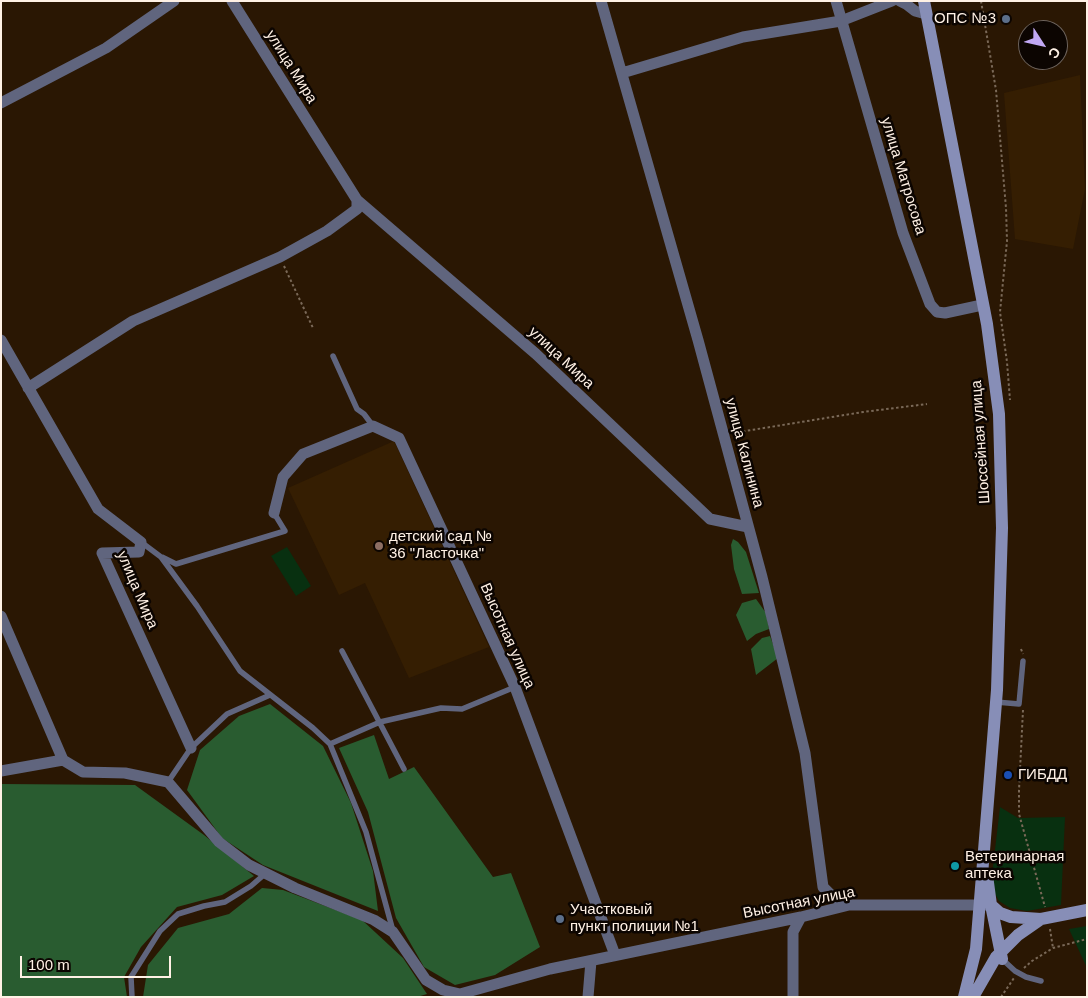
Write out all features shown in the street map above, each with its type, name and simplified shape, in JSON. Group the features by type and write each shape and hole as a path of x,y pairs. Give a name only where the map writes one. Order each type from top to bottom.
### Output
{"street":[{"path":"1,103 106,48 174,1"},
{"name":"улица Мира","path":"232,1 357,200 536,354 710,519 748,527"},
{"name":"улица Калинина","path":"601,1 748,527 805,753 822,887 832,896 849,905"},
{"name":"улица Матросова","path":"836,1 903,233 930,304 937,312 945,313 982,305"},
{"path":"622,73 743,37 841,21 892,1"},
{"path":"900,1 915,11 926,14"},
{"name":"Шоссейная улица","path":"924,1 987,324 999,424 1002,528 996,702 984,856"},
{"path":"28,388 132,321 280,257 328,231 356,209 357,200"},
{"name":"улица Мира","path":"1,340 98,508 141,542 138,552 102,553 191,748"},
{"path":"274,513 282,477 303,454 373,426"},
{"name":"Высотная улица","path":"373,426 399,438 515,687 615,956"},
{"path":"1,616 63,760 83,772 125,773 168,782"},
{"path":"1,771 63,760"},
{"name":"Высотная улица","path":"168,782 219,842 249,865 295,888 374,920 393,932 426,980 454,995 550,969 801,917 849,905 986,905"},
{"path":"984,856 981,882 1000,956"},
{"path":"964,997 986,905 984,856"},
{"path":"986,905 1011,917 1087,910"},
{"path":"973,997 1000,956 1018,935 1043,914"},
{"path":"793,997 793,932 801,917"},
{"path":"980,997 1000,956 1021,939 1042,926 1087,917"},
{"path":"588,997 590,960"}],"lane":[{"path":"333,356 357,409 364,414 373,426"},
{"path":"141,542 161,557 176,564 285,531 274,513"},
{"path":"161,557 197,606 240,672 313,728 330,744 366,832 393,932"},
{"path":"342,650 404,769"},
{"path":"996,702 1019,704 1024,658"},
{"path":"330,744 380,722 441,708 462,708 515,687"},
{"path":"168,782 191,748 227,714 270,695"},
{"path":"132,997 130,977 160,931 178,914 225,902 251,886 266,873"},
{"path":"1000,956 1019,973 1041,981"}],"path":[{"path":"981,1 996,90 1006,208 1007,241 1000,312 1010,400"},
{"path":"280,257 313,328"},
{"path":"723,435 863,412 927,404"},
{"path":"1021,649 1024,658"},
{"path":"1024,707 1019,814 1043,914"},
{"path":"1050,932 1053,948"},
{"path":"1001,997 1004,989 1032,961 1053,948 1087,939"}],"shaded area":[{"path":"1080,75 1085,189 1073,249 1015,239 1004,93"},
{"name":"детский сад № 36 \"Ласточка\"","path":"394,441 489,647 409,678 365,583 339,595 288,488"}],"green space":[{"path":"733,539 746,552 759,593 742,594 734,569 731,545"},
{"path":"287,547 311,586 296,596 271,556"},
{"path":"756,599 766,613 769,629 756,634 747,641 736,615 742,603"},
{"path":"770,636 778,658 756,675 751,649 762,638"},
{"path":"270,704 323,746 351,803 373,871 378,911 263,865 222,838 187,790 200,750 239,716"},
{"path":"374,735 389,779 414,767 493,877 511,873 540,947 495,975 455,985 424,967 396,918 368,812 339,748"},
{"path":"1,784 135,785 204,835 254,876 222,895 177,907 141,947 124,977 127,997 1,997"},
{"path":"1000,807 1018,818 1065,817 1061,905 1027,911 1010,908 999,901 993,890 992,875"},
{"path":"262,888 283,890 362,920 403,958 427,994 417,997 143,997 148,965 178,928 229,914"},
{"path":"1087,926 1087,968 1069,929"}],"place":[{"name":"ОПС №3","path":"1006,19"},
{"name":"детский сад № 36 \"Ласточка\"","path":"379,546"},
{"name":"ГИБДД","path":"1008,775"},
{"name":"Ветеринарная аптека","path":"955,866"},
{"name":"Участковый пункт полиции №1","path":"560,919"}]}
